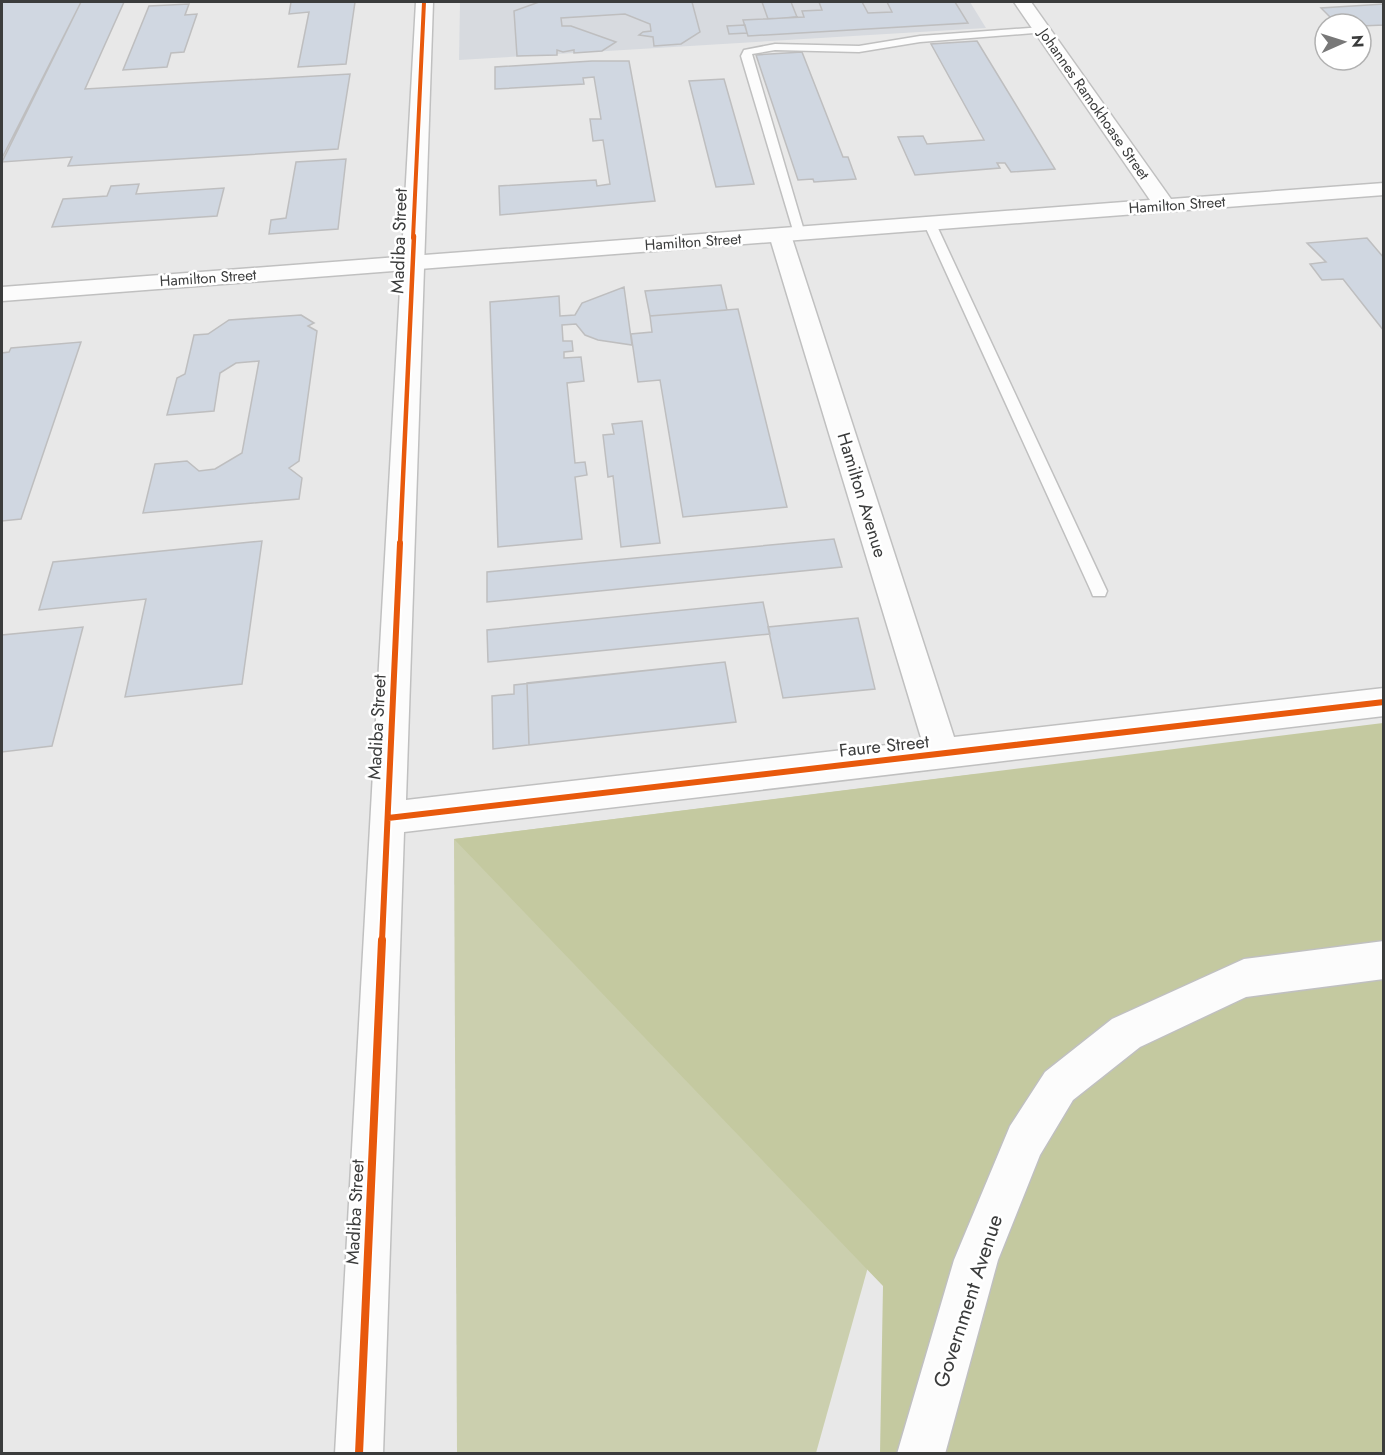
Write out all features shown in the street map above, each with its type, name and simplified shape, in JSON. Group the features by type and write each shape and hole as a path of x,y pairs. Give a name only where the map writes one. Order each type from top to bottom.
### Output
{"street":[{"name":"Madiba Street","path":"359,1454 424,2"},
{"name":"Johannes Ramokhoase Street","path":"1023,2 1166,206"},
{"name":"Hamilton Street","path":"2,294 1383,189"},
{"name":"Hamilton Avenue","path":"789,234 943,754"},
{"name":"Faure Street","path":"388,818 1383,702"},
{"name":"Government Avenue","path":"921,1454 976,1260 1025,1141 1059,1086 1126,1033 1244,978 1383,960"}],"lane":[{"path":"789,234 746,56 748,52 795,47 823,50 901,45 920,39 1043,30"},
{"path":"930,224 1099,591"}],"shaded area":[{"path":"460,2 970,2 986,28 459,60"}],"green space":[{"path":"1383,723 1383,1453 880,1453 883,1286 454,839"},
{"path":"976,774 875,1242 816,1453 457,1453 454,839"}],"building":[{"path":"2,2 81,2 2,158"},
{"path":"81,2 124,2 85,89 350,74 338,149 68,166 72,157 2,162"},
{"path":"291,2 355,2 346,64 298,67 309,12 289,14"},
{"path":"539,2 692,2 700,32 681,44 654,46 653,37 639,35 651,31 650,24 625,14 561,18 562,26 571,26 616,42 602,51 574,53 574,50 563,52 557,50 557,55 517,56 514,11"},
{"path":"762,2 791,2 797,17 768,19"},
{"path":"819,2 862,2 868,13 892,12 887,2 955,2 968,23 748,36 743,20 804,17 802,11 822,10"},
{"path":"189,4 185,15 197,14 184,52 171,53 167,67 123,70 149,6"},
{"path":"1384,4 1384,25 1373,25 1373,12 1325,12 1321,8"},
{"path":"745,25 747,33 729,34 727,26"},
{"path":"977,41 1055,169 1011,172 1005,163 997,163 1000,168 915,175 898,137 923,136 927,144 984,140 931,44"},
{"path":"802,52 843,157 848,157 856,179 814,182 813,179 798,180 756,55"},
{"path":"629,61 655,201 500,215 499,186 596,180 597,186 610,184 603,140 593,141 590,119 601,119 594,77 583,78 584,84 495,89 495,67"},
{"path":"724,79 754,184 716,187 689,81"},
{"path":"346,159 338,229 269,234 271,220 286,218 296,162"},
{"path":"139,184 136,194 224,188 217,216 52,227 63,199 107,196 111,186"},
{"path":"1367,238 1384,258 1384,331 1343,279 1322,280 1310,264 1326,262 1307,243"},
{"path":"721,285 727,310 650,316 645,291"},
{"path":"624,287 632,345 598,340 585,335 576,324 562,325 563,341 572,341 573,351 564,352 564,358 581,357 584,381 567,383 575,463 585,462 587,475 575,477 582,539 498,547 490,302 559,296 560,316 575,315 582,303"},
{"path":"738,309 787,507 683,517 660,380 638,382 631,334 652,332 650,316"},
{"path":"301,315 314,323 308,326 317,331 299,461 289,468 302,478 299,499 143,513 155,464 187,461 199,471 215,469 242,453 259,361 236,363 220,373 214,411 167,415 177,378 185,374 194,335 208,334 229,320"},
{"path":"81,342 21,519 2,521 2,353 9,352 11,348"},
{"path":"642,421 660,543 621,547 613,476 608,477 603,435 614,434 612,424"},
{"path":"834,539 842,567 487,602 487,572"},
{"path":"262,541 242,684 125,697 146,599 39,610 53,562"},
{"path":"763,602 770,634 488,662 487,630"},
{"path":"858,618 875,689 783,698 768,627"},
{"path":"83,627 52,746 2,752 2,635"},
{"path":"725,662 736,722 493,749 492,696 514,694 514,685"},
{"path":"725,662 736,722 529,745 527,683"}],"cycle path":[{"path":"359,1454 424,2"},
{"path":"388,818 1384,702"}]}
